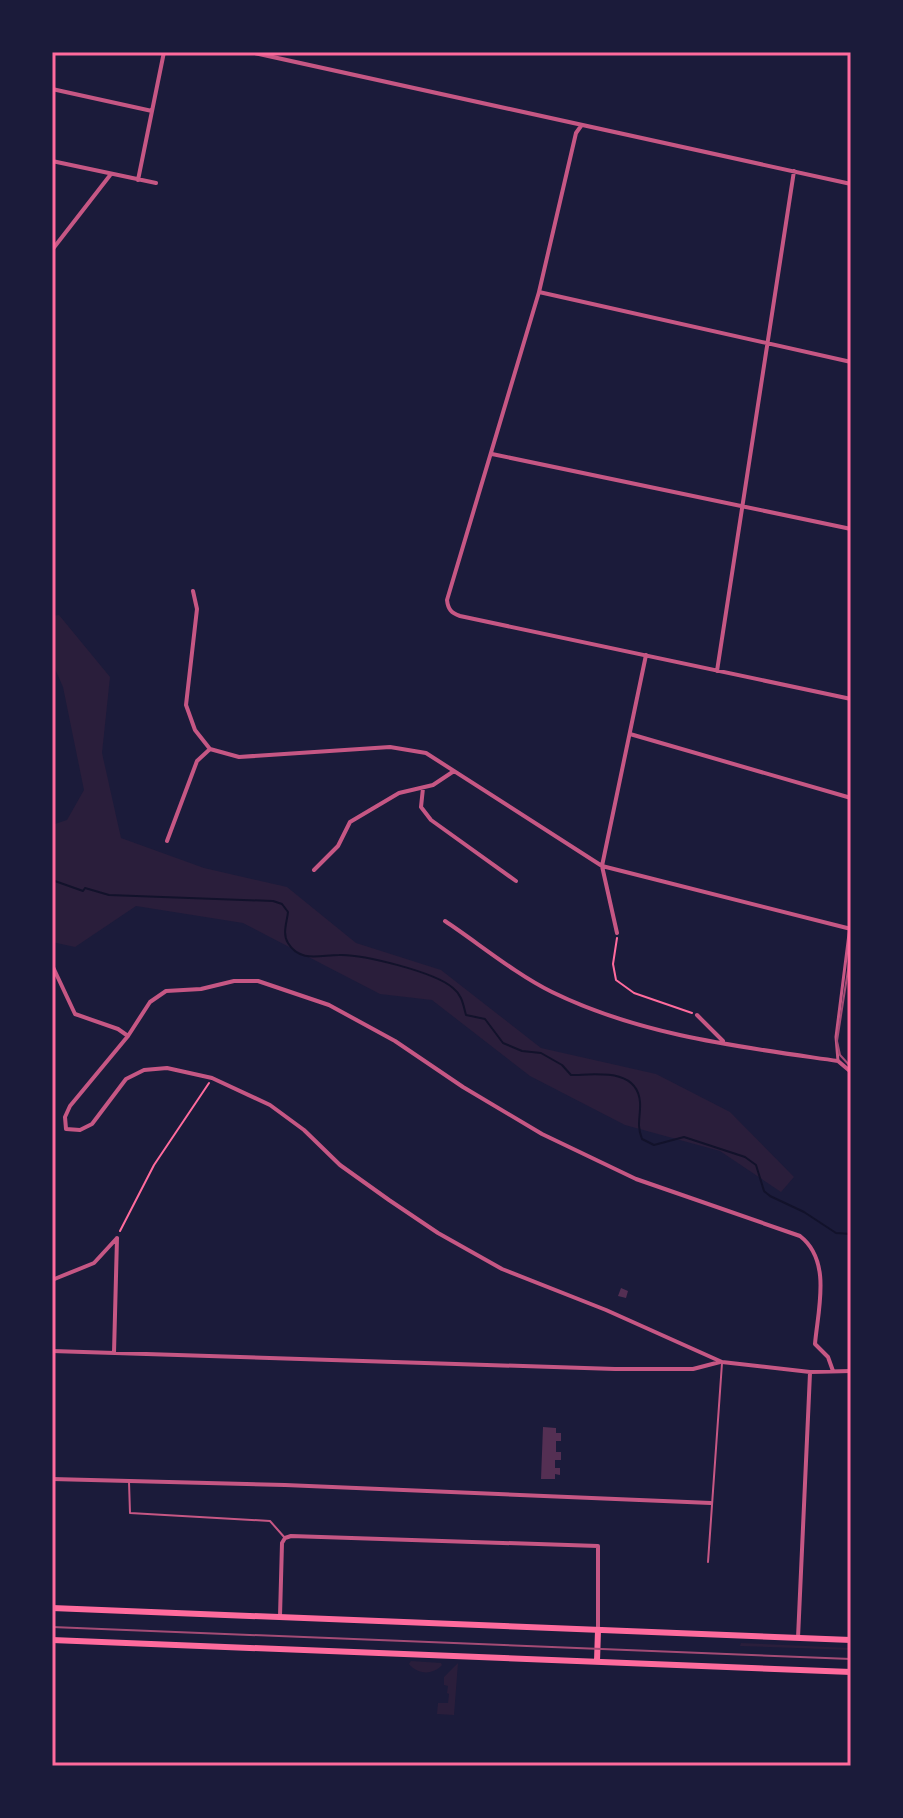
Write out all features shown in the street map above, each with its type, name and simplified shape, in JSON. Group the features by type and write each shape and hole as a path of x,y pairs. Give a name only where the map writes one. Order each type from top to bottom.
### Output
{"main road":[{"path":"52,1608 851,1640"},
{"path":"597,1661 598,1630"},
{"path":"52,1640 851,1672"}],"street":[{"path":"138,180 164,52"},
{"path":"250,52 851,184"},
{"path":"52,89 152,111"},
{"path":"581,126 576,133 539,292 447,600 453,613 851,699"},
{"path":"52,161 156,183"},
{"path":"717,671 794,170"},
{"path":"52,250 111,174"},
{"path":"539,292 851,362"},
{"path":"492,454 851,529"},
{"path":"193,591 197,609 186,705 195,730 210,749 239,757 390,747 426,753 602,866 850,929"},
{"path":"617,933 602,866 646,655"},
{"path":"630,734 851,798"},
{"path":"167,841 197,761 210,749"},
{"path":"314,870 338,846 350,822 399,793 433,785 454,771"},
{"path":"423,788 421,807 431,820 516,881"},
{"path":"838,1061 836,1037 851,918"},
{"path":"445,921 550,991 587,1008 696,1041 838,1061 851,1072"},
{"path":"52,965 75,1014 118,1029 128,1036"},
{"path":"833,1371 828,1357 815,1344 820,1272 816,1254 800,1236 636,1179 542,1134 463,1087 395,1041 329,1005 258,981 234,981 201,989 166,991 150,1002 128,1036 70,1106 65,1117 66,1129 80,1130 92,1124 126,1079 144,1070 175,1069 212,1078 270,1105 304,1130 340,1165 466,1250 502,1269 632,1321 722,1362 810,1372 851,1371"},
{"path":"697,1015 724,1043"},
{"path":"52,1280 94,1263 117,1238"},
{"path":"114,1353 117,1238"},
{"path":"52,1351 615,1369 693,1369 722,1362"},
{"path":"798,1638 810,1372"},
{"path":"52,1479 285,1485 711,1503"},
{"path":"280,1616 282,1543 285,1538 437,1539 598,1546 598,1630"}],"lane":[{"path":"708,1562 722,1362"},
{"path":"129,1481 130,1513 270,1521 285,1538"}],"path":[{"path":"617,933 613,964 616,980 634,993 697,1015"},
{"path":"117,1238 154,1165 212,1078"}],"shaded area":[{"path":"59,615 110,677 102,753 121,838 204,868 287,887 356,943 441,970 541,1048 656,1074 730,1112 794,1177 781,1192 720,1151 625,1125 530,1076 432,1000 380,994 243,923 136,906 75,947 52,942 52,825 67,820 84,790 63,687 52,662 52,616"},
{"path":"741,1643 851,1648 851,1650 740,1646"},
{"path":"411,1661 442,1665 426,1672 413,1668 409,1664"},
{"path":"458,1663 454,1715 437,1714 438,1703 448,1703 448,1686 444,1685 444,1677"}],"building":[{"path":"621,1288 628,1291 626,1298 618,1296"},
{"path":"543,1427 556,1428 556,1433 561,1433 561,1441 556,1441 556,1452 561,1452 561,1460 555,1460 555,1468 560,1468 560,1475 555,1474 555,1479 541,1479"}],"waterway":[{"path":"52,880 83,891 85,888 109,895 273,901 282,904 288,912 286,939 298,953 304,956 364,957 415,970 444,982 458,994 466,1015 485,1019 503,1043 522,1051 541,1053 562,1065 571,1075 613,1075 631,1083 640,1102 642,1139 654,1145 684,1137 745,1157 756,1165 764,1191 770,1196 804,1212 836,1233 851,1234"}],"tram line":[{"path":"851,951 837,1041 840,1055 851,1067"},
{"path":"52,1627 851,1659"}]}
